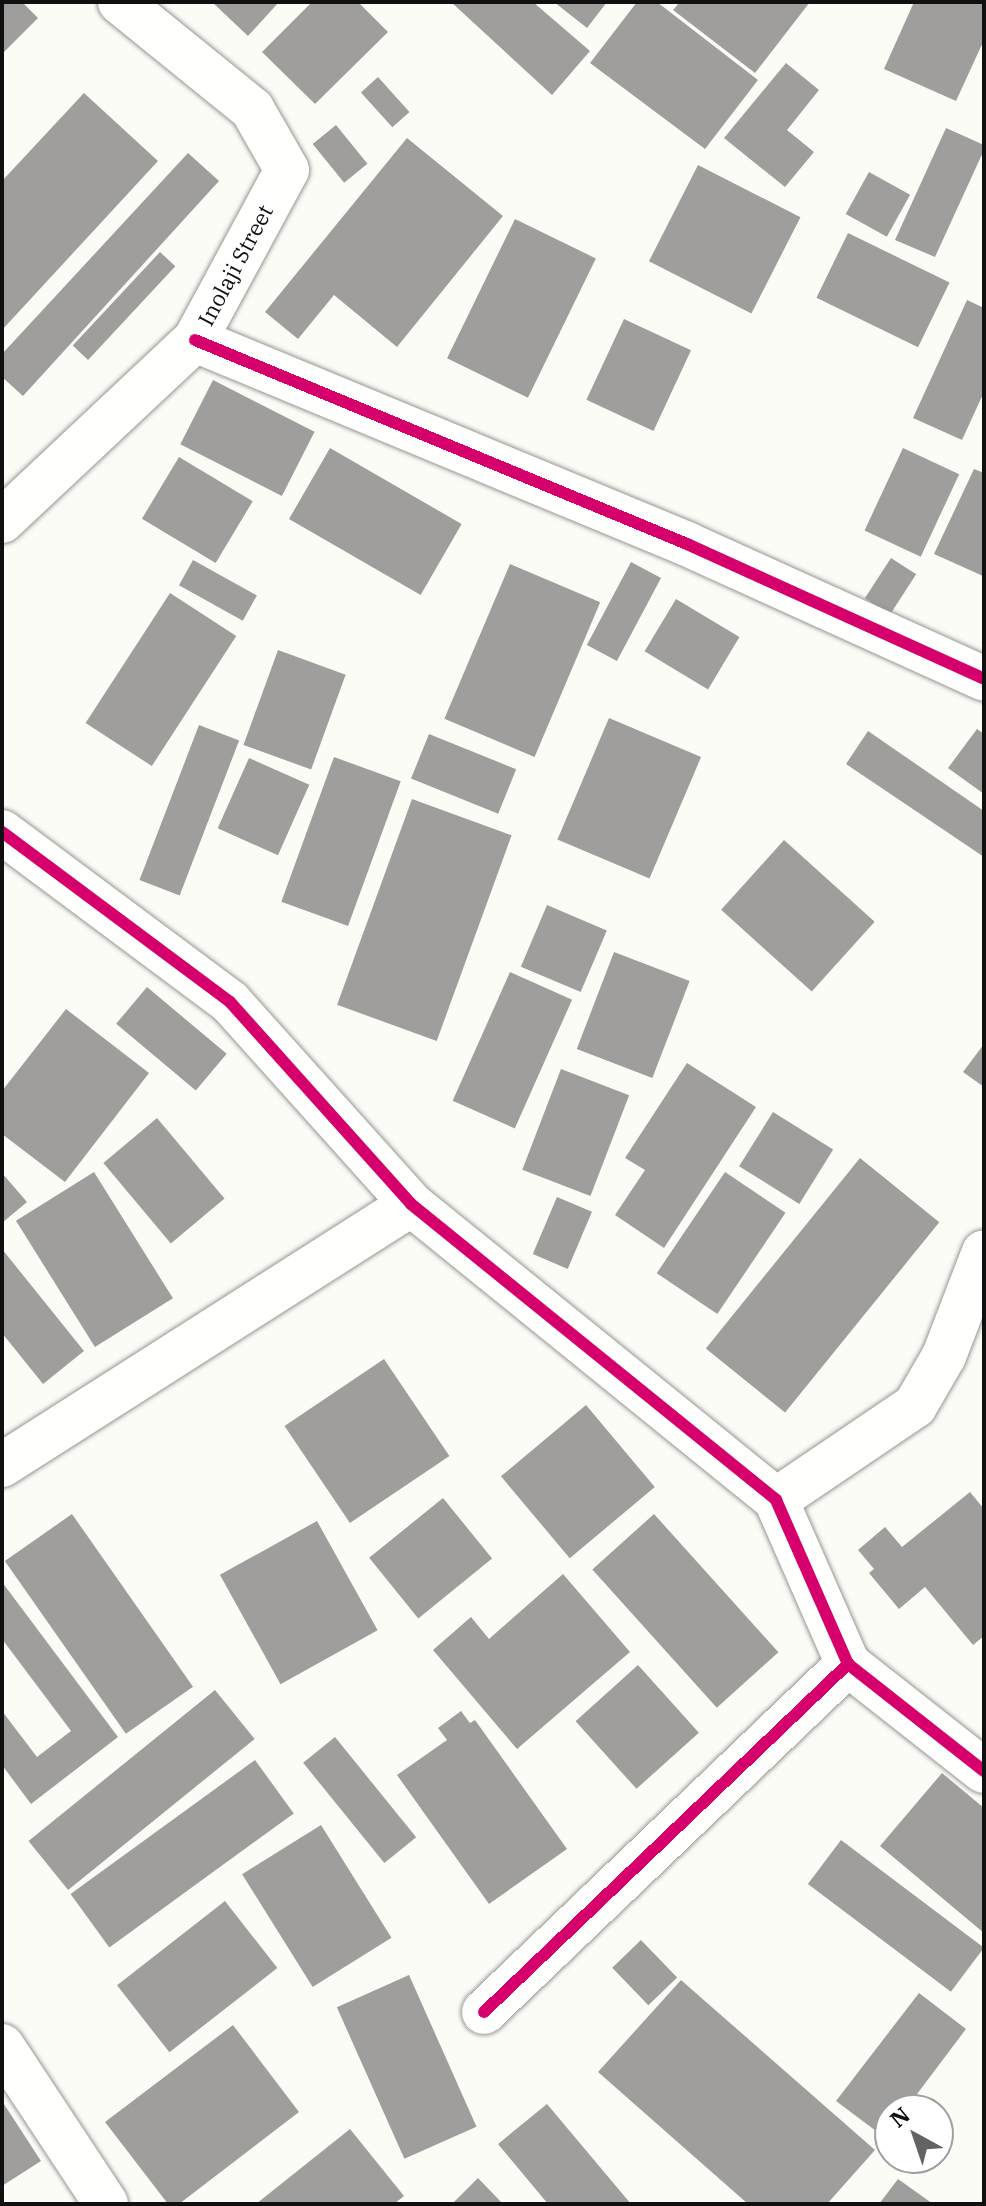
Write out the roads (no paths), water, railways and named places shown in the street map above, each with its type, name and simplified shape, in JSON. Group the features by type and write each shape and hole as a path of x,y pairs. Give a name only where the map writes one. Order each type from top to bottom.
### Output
{"street":[{"name":"Inolaji Street","path":"2,521 195,340 287,170 252,109 120,2"},
{"path":"195,340 687,544 984,679"},
{"path":"2,832 230,1002 411,1204 776,1500 848,1664 984,1771"},
{"path":"2,1465 411,1204"},
{"path":"776,1500 915,1406 944,1356 984,1252"},
{"path":"484,2012 848,1664"},
{"path":"2,2046 106,2204"}]}
